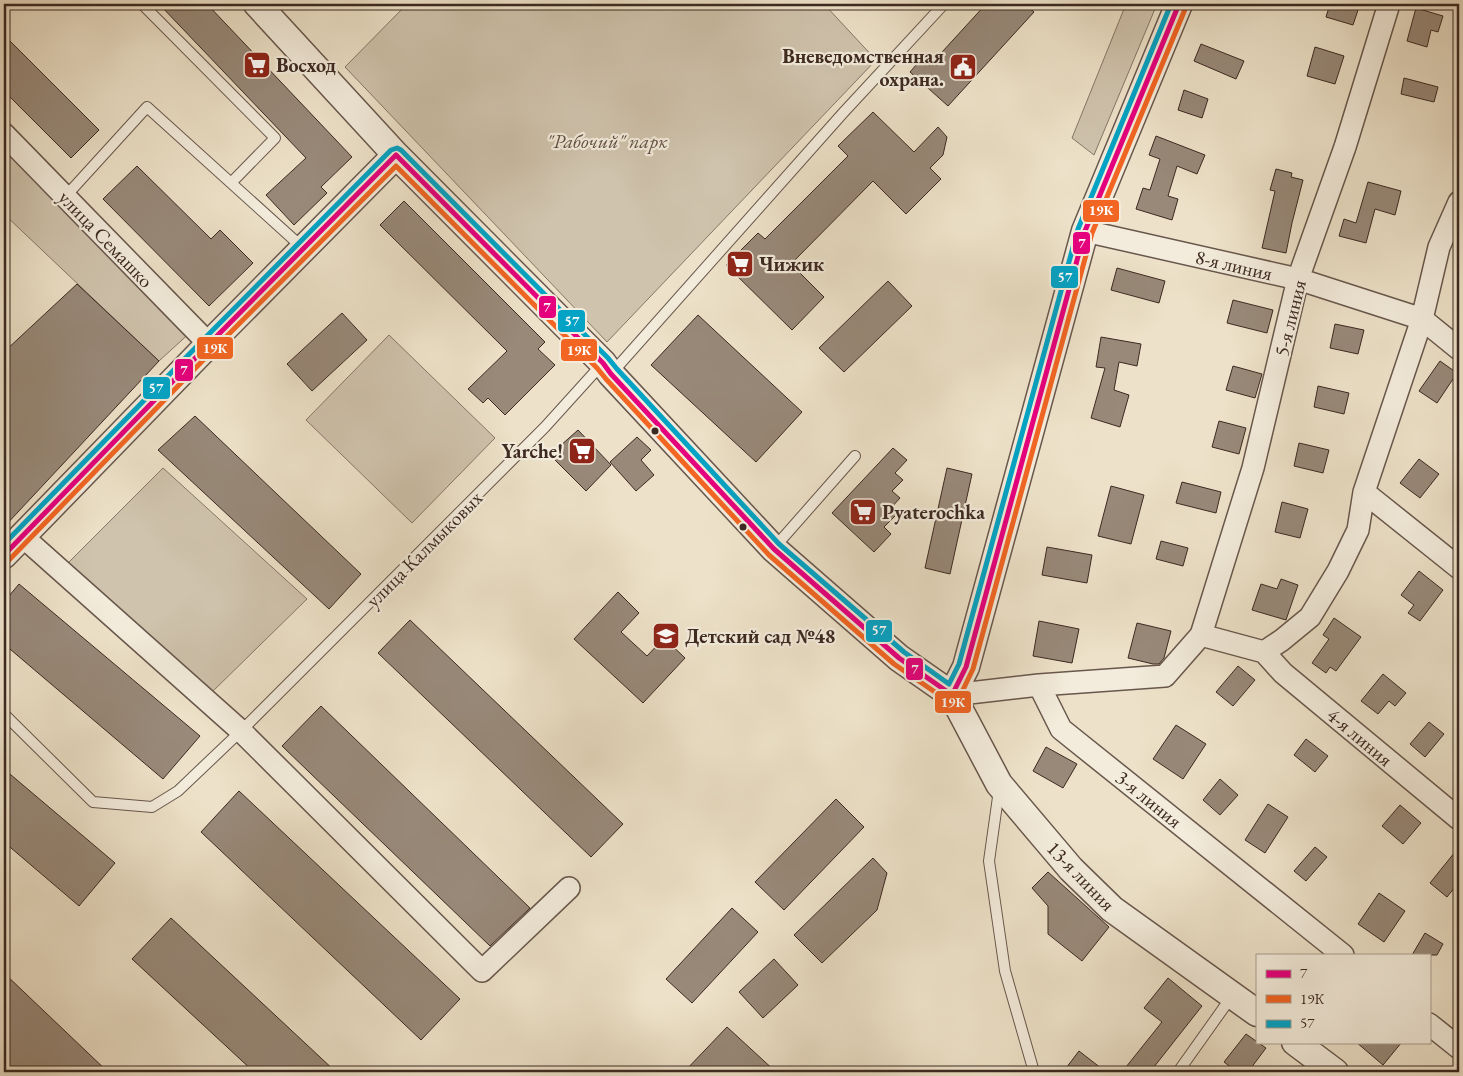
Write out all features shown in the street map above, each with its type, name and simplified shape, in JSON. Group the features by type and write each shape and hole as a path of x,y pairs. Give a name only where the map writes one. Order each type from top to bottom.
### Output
{"street":[{"path":"257,4 396,156 607,369 774,549 899,658 952,695 1039,685 1165,676 1201,635 1264,652 1310,617 1338,571 1358,530 1364,492 1422,319 1439,247 1459,202"},
{"path":"952,695 966,667 1085,231 1179,4"},
{"name":"5-я линия","path":"1201,635 1254,468 1298,279 1345,147 1389,4"},
{"name":"улица Семашко","path":"4,134 209,344"},
{"path":"4,555 209,344 396,156"},
{"name":"8-я линия","path":"1085,231 1298,279 1422,319 1459,349"},
{"path":"1364,492 1459,568"},
{"path":"22,536 242,731 482,971 569,888"},
{"name":"4-я линия","path":"1264,652 1284,673 1459,819"},
{"name":"3-я линия","path":"1039,685 1061,729 1342,954"},
{"name":"13-я линия","path":"952,695 1000,784 1071,869 1112,909 1256,1012"},
{"path":"1430,1025 1459,1048"},
{"path":"1298,1044 1335,1072"}],"lane":[{"path":"142,4 274,138 230,183"},
{"name":"улица Калмыковых","path":"4,714 93,802 152,807 178,791 242,731 546,427 607,369 944,4"},
{"path":"65,197 148,107 304,249"},
{"path":"774,549 855,456"},
{"path":"1000,784 989,861 1005,970 1034,1072"},
{"path":"1178,1072 1232,995"}],"green space":[{"name":"\"Рабочий\" парк","path":"407,4 824,4 876,60 607,342 345,67"},
{"path":"1126,4 1157,4 1094,155 1072,138"},
{"path":"4,149 194,329 159,361 4,214"},
{"path":"389,335 495,438 412,523 306,420"},
{"path":"163,468 307,599 209,695 68,563"}],"building":[{"path":"159,4 207,4 352,157 321,187 327,193 294,225 266,195 306,158"},
{"path":"986,4 1025,4 1034,12 948,106 910,72 924,56 932,63"},
{"path":"1330,4 1360,4 1353,25 1326,17"},
{"path":"1416,8 1443,16 1438,32 1431,30 1427,47 1407,41"},
{"path":"4,35 99,130 71,158 4,91"},
{"path":"1201,44 1244,61 1236,79 1194,61"},
{"path":"1315,47 1344,56 1335,84 1307,76"},
{"path":"1404,78 1438,87 1434,102 1401,94"},
{"path":"1184,90 1208,99 1202,118 1178,110"},
{"path":"873,112 914,152 938,127 947,137 943,155 930,168 941,179 906,214 873,181 791,264 824,297 792,330 726,265 758,233 765,239 848,156 838,146"},
{"path":"1156,136 1205,155 1197,174 1177,166 1168,196 1178,199 1172,220 1136,209 1143,188 1150,190 1160,159 1149,155"},
{"path":"137,166 211,239 220,230 253,263 209,306 103,199"},
{"path":"1276,169 1292,173 1291,177 1303,180 1286,253 1262,248 1275,191 1270,190"},
{"path":"1368,182 1401,191 1395,215 1375,209 1366,243 1339,236 1344,219 1356,223"},
{"path":"404,201 545,342 538,349 555,365 505,415 488,398 483,403 468,389 507,351 380,225"},
{"path":"1117,268 1165,281 1159,303 1111,290"},
{"path":"888,281 912,306 844,372 819,348"},
{"path":"77,284 159,361 4,527 4,352"},
{"path":"1233,300 1273,310 1267,333 1227,323"},
{"path":"342,313 367,340 312,391 287,364"},
{"path":"698,315 802,412 756,462 651,365"},
{"path":"1335,324 1364,330 1358,354 1330,348"},
{"path":"1101,337 1141,344 1137,366 1119,362 1114,390 1129,395 1120,427 1091,418 1105,368 1096,367"},
{"path":"1440,361 1457,373 1437,403 1419,391"},
{"path":"1233,366 1262,374 1255,398 1226,390"},
{"path":"1318,386 1349,393 1344,414 1314,407"},
{"path":"195,416 361,574 329,609 158,450"},
{"path":"1219,421 1246,428 1239,454 1212,447"},
{"path":"578,430 611,465 586,491 550,455"},
{"path":"637,437 651,450 641,460 654,475 636,491 610,462"},
{"path":"1299,443 1329,450 1323,473 1294,466"},
{"path":"893,448 907,460 895,473 903,480 892,491 900,498 890,509 896,515 884,527 891,534 874,552 832,513"},
{"path":"1419,459 1439,474 1420,498 1400,483"},
{"path":"947,468 972,474 950,574 925,568"},
{"path":"1182,482 1221,492 1216,513 1176,503"},
{"path":"1111,486 1144,495 1131,544 1098,536"},
{"path":"1282,502 1308,509 1300,538 1275,532"},
{"path":"1161,541 1188,548 1183,566 1156,559"},
{"path":"1047,547 1092,555 1087,583 1042,575"},
{"path":"1419,571 1443,590 1420,621 1408,613 1414,605 1401,595"},
{"path":"1281,579 1298,585 1286,620 1252,610 1261,584 1277,589"},
{"path":"19,584 200,736 163,779 4,644 4,602"},
{"path":"618,592 639,613 621,632 647,656 664,638 685,658 643,703 574,639"},
{"path":"1334,618 1361,637 1336,671 1330,667 1326,673 1312,663 1329,639 1323,635"},
{"path":"410,620 623,824 591,857 378,653"},
{"path":"1039,621 1079,629 1072,663 1033,656"},
{"path":"1137,623 1171,631 1164,658 1159,664 1128,658"},
{"path":"1238,666 1255,680 1233,706 1216,692"},
{"path":"1383,674 1406,693 1395,706 1389,701 1378,714 1361,701"},
{"path":"321,706 530,908 490,946 282,746"},
{"path":"1429,722 1444,734 1425,757 1410,744"},
{"path":"1176,725 1206,744 1183,779 1153,759"},
{"path":"1306,739 1328,756 1315,772 1294,755"},
{"path":"1046,747 1077,764 1063,788 1033,771"},
{"path":"4,769 115,863 79,906 4,842"},
{"path":"1220,779 1238,795 1220,815 1203,800"},
{"path":"239,791 460,999 421,1040 201,832"},
{"path":"836,799 864,827 784,910 755,882"},
{"path":"1268,804 1288,817 1265,853 1245,840"},
{"path":"1400,805 1421,823 1403,844 1382,826"},
{"path":"1315,847 1327,857 1306,881 1294,871"},
{"path":"1459,847 1459,882 1447,897 1430,883"},
{"path":"873,858 887,873 877,910 822,963 794,935"},
{"path":"1048,872 1109,927 1082,961 1048,934 1048,906 1032,888"},
{"path":"1379,893 1405,911 1384,942 1358,924"},
{"path":"732,908 758,932 692,1003 666,979"},
{"path":"171,918 336,1072 254,1072 132,959"},
{"path":"1425,933 1443,944 1437,955 1413,954"},
{"path":"774,959 798,985 763,1018 739,992"},
{"path":"4,973 108,1072 4,1072"},
{"path":"1168,978 1202,1006 1150,1072 1122,1072 1162,1022 1144,1008"},
{"path":"727,1027 776,1072 684,1072"},
{"path":"1246,1034 1256,1041 1256,1044 1260,1044 1266,1048 1248,1072 1237,1072 1224,1062"},
{"path":"1358,1044 1400,1044 1383,1065"},
{"path":"1079,1051 1106,1072 1063,1072"}],"transit line":[{"name":"57","path":"4,544 391,150 397,148 608,358 779,544 904,652 949,684 959,664 1078,229 1171,4"},
{"name":"7","path":"4,555 396,155 603,363 611,374 774,549 899,658 952,695 966,667 1085,231 1179,4"},
{"name":"19К","path":"9,560 214,349 396,166 597,368 769,555 894,664 948,701 955,702 959,698 973,669 1092,233 1186,7"}],"place":[{"name":"Восход","path":"257,65"},
{"name":"Вневедомственная охрана.","path":"963,67"},
{"name":"Чижик","path":"740,264"},
{"name":"Yarche!","path":"582,451"},
{"name":"Pyaterochka","path":"863,512"},
{"name":"Детский сад №48","path":"666,636"}]}
